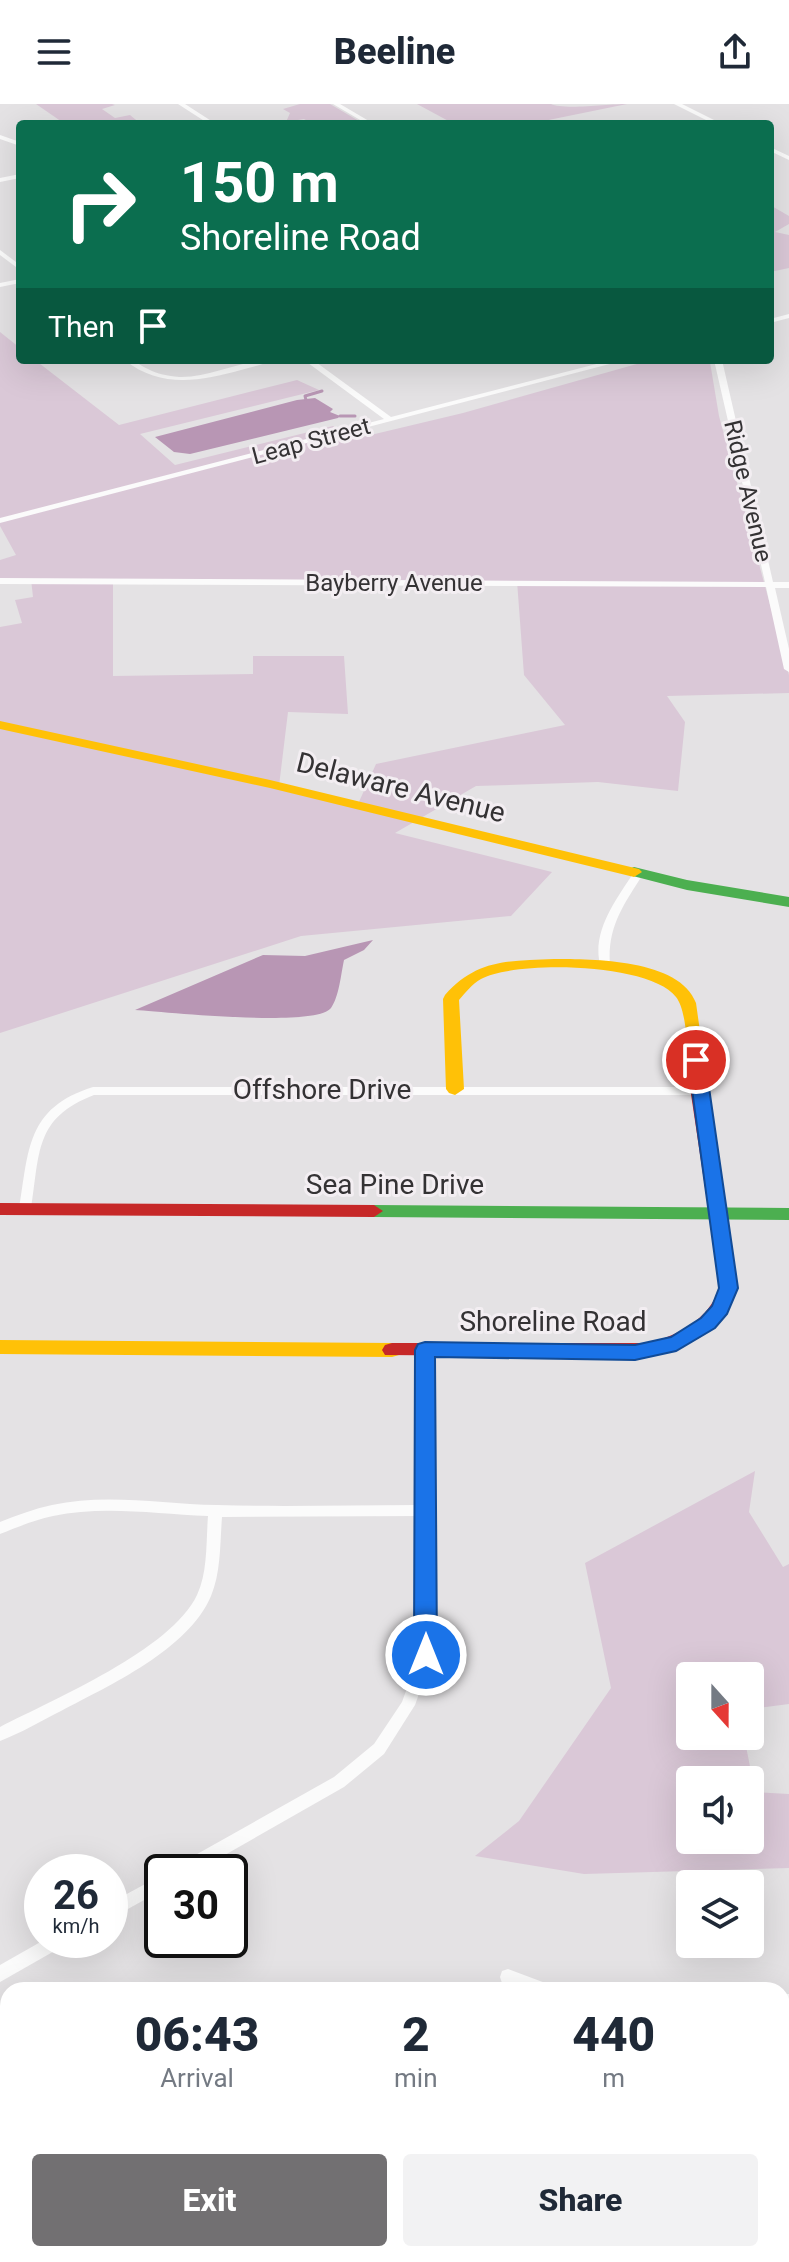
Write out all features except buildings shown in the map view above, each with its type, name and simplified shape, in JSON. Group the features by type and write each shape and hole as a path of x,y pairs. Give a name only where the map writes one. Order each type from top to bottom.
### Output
{"street":[{"path":"181,104 207,120"},
{"path":"336,104 364,120"},
{"path":"677,104 711,120"},
{"path":"0,252 16,265"},
{"path":"134,364 149,375 180,380 250,364"},
{"path":"313,364 390,420"},
{"path":"590,364 595,367"},
{"name":"Leap Street","path":"0,521 606,364"},
{"name":"Ridge Avenue","path":"719,364 789,669"},
{"name":"Bayberry Avenue","path":"0,581 789,585"},
{"name":"Delaware Avenue","path":"0,725 325,796 638,874 721,892 789,902"},
{"path":"605,966 602,949 605,928 638,874"},
{"name":"Shoreline Road","path":"0,1347 635,1352 676,1344 708,1323 726,1298 729,1288 686,998 669,981 649,971 605,966 496,969 477,975 451,999 455,1089"},
{"name":"Offshore Drive","path":"25,1209 43,1123 65,1101 93,1091 702,1091"},
{"name":"Sea Pine Drive","path":"0,1209 789,1214"},
{"path":"212,1854 339,1782 379,1749 394,1728 419,1680 426,1655 425,1350"},
{"path":"0,1528 29,1515 72,1506 215,1511 425,1510"},
{"path":"0,1734 153,1652 178,1633 194,1616 207,1589 215,1511"},
{"path":"0,1974 28,1958"},
{"path":"508,1977 521,1982"}],"shaded area":[{"path":"36,104 112,104 115,105 102,109 115,118 130,115 136,120 59,120"},
{"path":"300,104 330,104 357,120 287,120 290,113 283,109"},
{"path":"417,104 551,104 576,107 627,104 549,120 447,120"},
{"path":"774,207 789,216 789,224 775,232 789,235 789,268 774,271"},
{"path":"0,332 16,345 16,364 40,364 119,425 297,380 319,390 140,434 175,465 333,426 358,438 463,413 637,364 710,364 719,416 789,675 789,693 667,696 685,722 678,791 598,782 476,786 395,833 552,872 511,916 301,936 0,1033 0,627 22,623 15,600 33,597 31,579 0,581 0,560 16,555 0,526","holes":["113,580 517,581 524,675 565,725 376,764 358,804 279,786 288,712 348,714 344,656 253,656 253,674 113,676"]},
{"path":"315,398 333,409 330,412 340,416 190,454 174,452 155,437 297,400"},
{"path":"373,940 364,950 344,960 334,1003 320,1014 271,1018 135,1010 263,955 305,956"},
{"path":"755,1471 749,1512 783,1567 789,1564 789,1704 764,1707 764,1662 676,1662 676,1750 747,1750 750,1766 676,1766 676,1854 764,1854 764,1793 789,1794 789,1868 584,1874 475,1856 519,1821 611,1688 585,1563"}],"waterway":[{"path":"306,400 305,396 322,391"},
{"path":"340,416 355,416"}],"traffic: fast":[{"path":"634,872 687,885 789,902"},
{"path":"374,1211 789,1214"}],"traffic: slow":[{"path":"0,725 270,784 634,872"},
{"path":"455,1089 451,999 478,974 523,965 587,964 648,974 671,983 685,996 687,1003 698,1081"},
{"path":"0,1347 392,1350"}],"traffic: jam":[{"path":"392,1350 650,1350 680,1341 705,1326 723,1303 729,1288 698,1081"},
{"path":"0,1209 374,1211"}],"route":[{"path":"426,1655 425,1350 650,1351 676,1344 708,1323 720,1309 729,1288 696,1060"}]}
